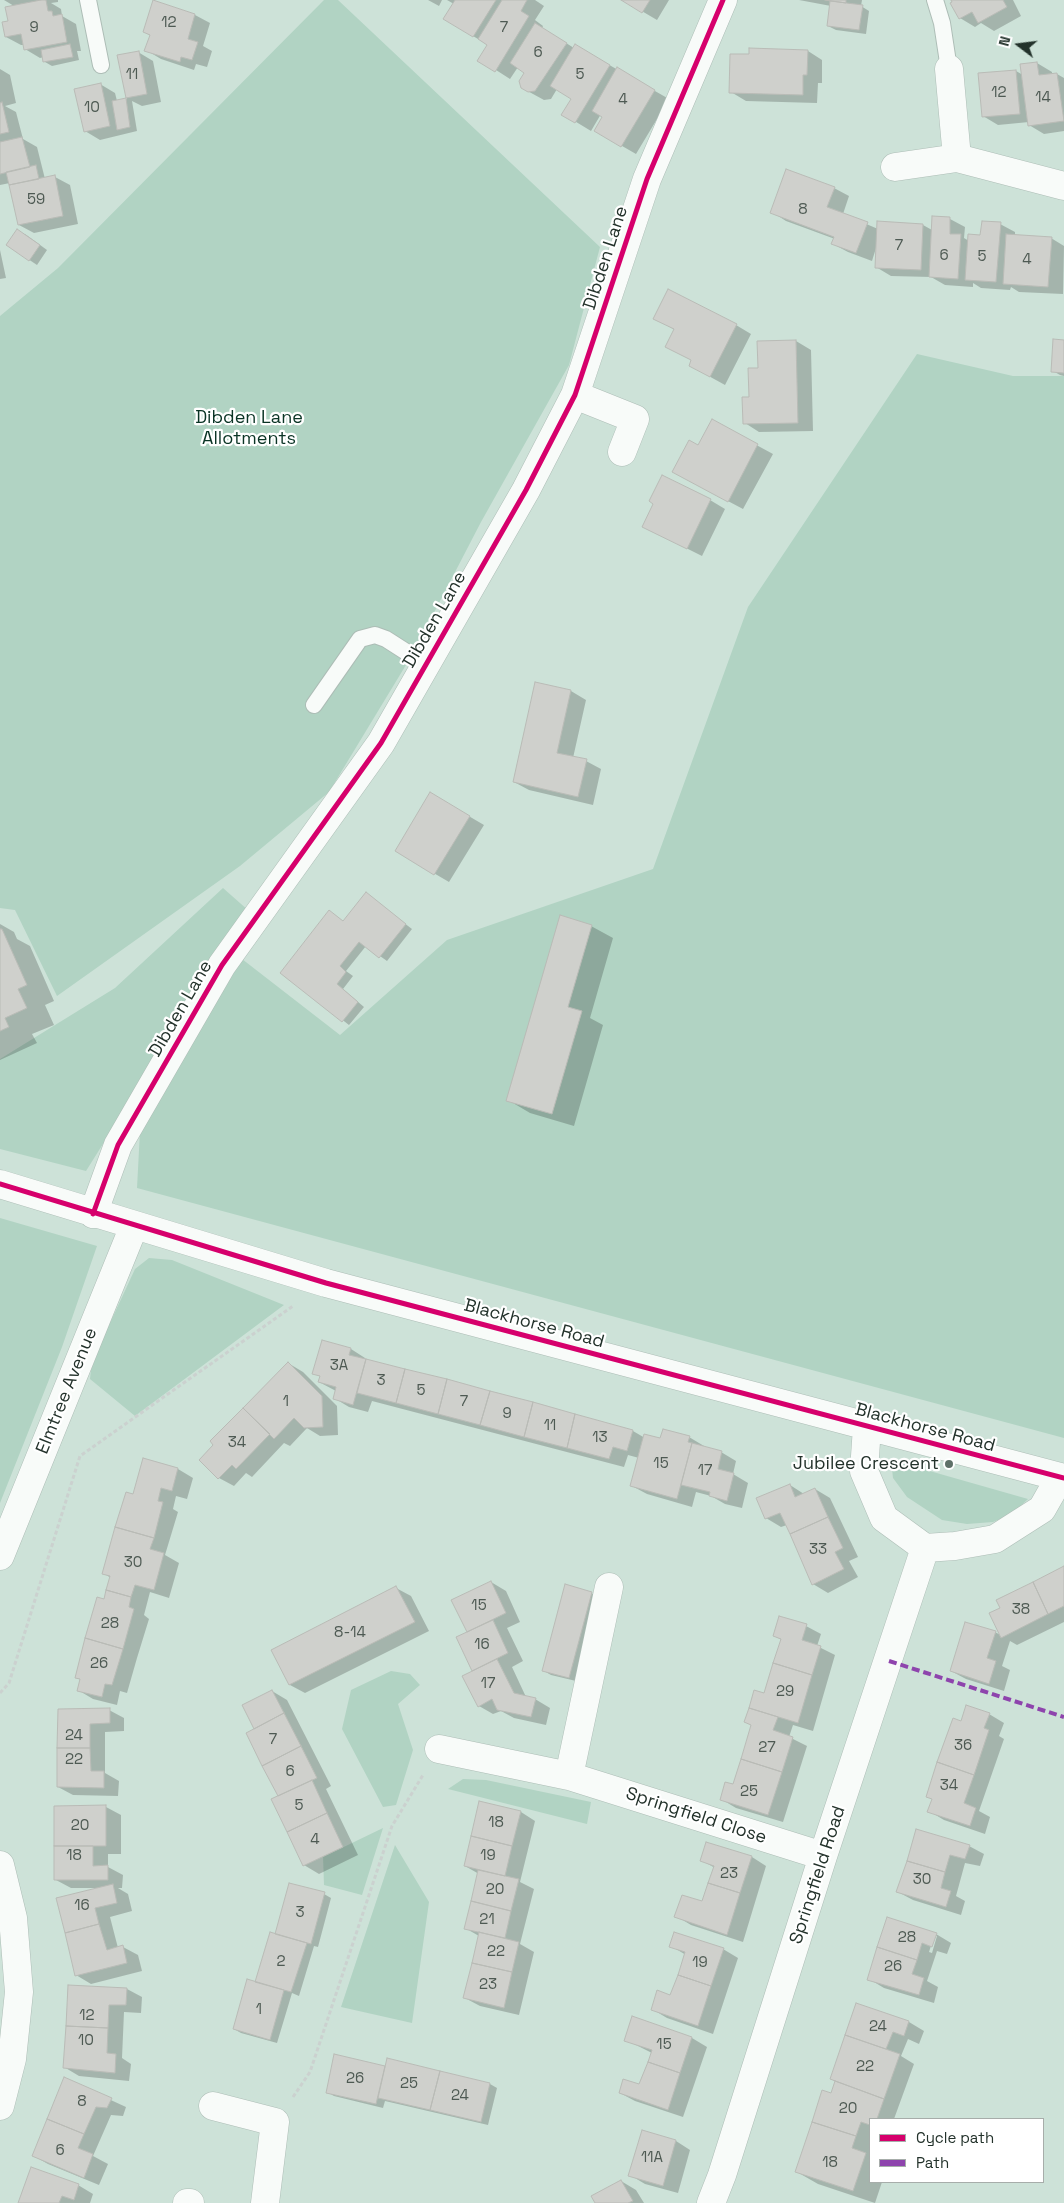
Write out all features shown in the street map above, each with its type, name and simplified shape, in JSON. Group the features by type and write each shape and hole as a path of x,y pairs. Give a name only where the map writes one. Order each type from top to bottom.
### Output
{"street":[{"name":"Dibden Lane","path":"94,1214 118,1145 222,965 382,742 526,490 575,395 647,179 723,0"},
{"path":"949,69 957,158"},
{"path":"895,167 957,158 1064,186"},
{"path":"575,395 635,419 622,452"},
{"name":"Blackhorse Road","path":"0,1184 326,1283 1062,1478"},
{"name":"Elmtree Avenue","path":"0,1556 134,1226"},
{"path":"867,1427 864,1471 884,1518 926,1548 955,1546 995,1539 1042,1509 1062,1478"},
{"name":"Springfield Road","path":"710,2203 722,2175 824,1856 926,1548"},
{"path":"569,1776 609,1587"},
{"name":"Springfield Close","path":"439,1749 569,1776 824,1856"},
{"path":"0,1865 13,1918 10,1994 12,2059 0,2106"},
{"path":"212,2106 275,2122 265,2203"}],"lane":[{"path":"88,0 101,65"},
{"path":"935,0 942,23 949,69"},
{"path":"314,705 360,639 374,635 386,639 425,664"}],"path":[{"path":"0,1692 9,1683 80,1456 326,1283"},
{"path":"275,2122 310,2072 392,1826 439,1749"}],"green space":[{"name":"Dibden Lane Allotments","path":"324,0 338,0 600,247 569,365 481,522 412,655 329,792 240,866 57,996 15,910 0,908 0,316 58,268"},
{"path":"917,354 1013,376 1064,376 1064,1438 137,1188 140,1131 242,959 340,1035 447,940 653,869 748,607"},
{"path":"223,888 249,911 86,1171 0,1149 0,1059 115,988"},
{"path":"0,1218 97,1246 62,1347 0,1503"},
{"path":"149,1258 172,1260 284,1305 135,1416 90,1379 92,1362 135,1269"},
{"path":"891,1460 1028,1499 1012,1514 993,1522 967,1524 942,1520 907,1497 893,1478"},
{"path":"391,1671 410,1674 420,1685 398,1704 413,1750 396,1805 383,1807 342,1729 351,1690"},
{"path":"463,1779 486,1780 591,1802 587,1824 448,1789"},
{"path":"383,1828 362,1895 324,1885 323,1857"},
{"path":"395,1845 429,1902 412,2023 341,2007"}],"building":[{"path":"46,0 48,11 52,11 53,16 62,14 67,42 24,50 21,34 5,37 2,22 8,21 5,7"},
{"path":"153,0 195,14 188,39 198,42 192,60 181,57 180,62 144,51 150,35 143,32"},
{"path":"455,0 496,0 473,37 443,19"},
{"path":"502,0 527,0 521,11 529,16 495,72 477,61 487,45 478,39"},
{"path":"621,0 650,0 642,13"},
{"path":"825,0 846,0 846,3"},
{"path":"951,0 1003,0 1007,7 978,23 972,12 959,19 950,3 952,2"},
{"path":"830,1 863,5 859,30 827,26"},
{"path":"535,23 567,43 535,91 528,92 521,88 519,81 524,73 510,63"},
{"path":"70,44 73,57 43,62 41,50"},
{"path":"575,44 610,65 575,123 561,115 571,99 550,86"},
{"path":"749,48 808,50 807,75 803,75 803,95 729,93 730,54 749,54"},
{"path":"139,51 147,94 126,98 117,55"},
{"path":"1037,62 1039,75 1057,73 1064,121 1028,126 1020,64"},
{"path":"617,67 655,90 621,147 594,131 602,117 592,111"},
{"path":"1016,70 1020,114 982,117 978,73"},
{"path":"101,83 110,126 84,132 74,89"},
{"path":"126,98 130,127 117,130 112,101"},
{"path":"2,102 9,132 0,134 0,103"},
{"path":"22,137 30,167 0,174 0,142"},
{"path":"36,165 39,179 9,185 6,172"},
{"path":"786,169 835,187 827,207 868,222 856,253 831,244 834,237 770,213"},
{"path":"55,175 63,216 18,225 9,185"},
{"path":"932,216 950,217 950,234 961,234 958,279 929,277"},
{"path":"877,221 923,224 921,270 875,268"},
{"path":"982,221 1001,222 996,282 965,280 968,234 980,235"},
{"path":"17,229 40,245 29,261 6,245"},
{"path":"1006,234 1052,237 1048,287 1003,284"},
{"path":"668,289 737,324 710,377 689,366 691,360 665,347 674,329 653,319"},
{"path":"1053,339 1064,340 1064,373 1051,372"},
{"path":"796,340 798,423 743,424 742,397 749,397 748,368 758,368 757,341"},
{"path":"712,419 758,444 728,502 672,472 689,440 698,445"},
{"path":"662,475 711,499 687,549 642,527 653,504 649,501"},
{"path":"535,682 571,690 557,753 587,759 578,797 513,782"},
{"path":"430,792 470,816 434,875 395,851"},
{"path":"366,892 406,924 379,958 359,942 340,966 346,972 337,984 358,1002 342,1022 280,973 329,910 343,921"},
{"path":"560,915 592,925 568,1007 582,1011 552,1114 506,1101"},
{"path":"0,929 2,929 27,985 18,989 27,1008 5,1018 9,1027 0,1031"},
{"path":"322,1340 351,1348 349,1355 366,1359 353,1405 333,1399 336,1387 318,1382 320,1376 312,1374"},
{"path":"366,1359 405,1369 396,1403 357,1393"},
{"path":"288,1362 322,1396 323,1427 304,1428 294,1418 274,1439 243,1408"},
{"path":"405,1369 447,1379 438,1414 396,1403"},
{"path":"447,1379 490,1391 480,1425 438,1414"},
{"path":"490,1391 533,1402 524,1437 480,1425"},
{"path":"533,1402 575,1414 567,1448 524,1437"},
{"path":"243,1408 270,1434 236,1469 232,1465 218,1479 199,1460 213,1445 210,1441"},
{"path":"575,1414 633,1430 627,1451 613,1447 609,1459 567,1448"},
{"path":"663,1429 690,1436 688,1442 692,1443 677,1499 630,1486 644,1434 660,1438"},
{"path":"692,1443 722,1451 718,1469 734,1473 727,1501 709,1496 710,1492 681,1485"},
{"path":"143,1458 178,1468 172,1491 161,1488 158,1501 163,1502 154,1538 115,1527 126,1492 133,1494"},
{"path":"790,1484 795,1497 815,1488 828,1517 790,1534 780,1513 765,1519 756,1498"},
{"path":"828,1517 843,1548 835,1552 844,1569 812,1585 790,1534"},
{"path":"115,1527 154,1538 150,1549 164,1553 154,1590 135,1585 131,1597 106,1590 110,1576 102,1574"},
{"path":"1064,1566 1064,1606 1048,1614 1033,1582"},
{"path":"491,1581 506,1613 467,1632 451,1600"},
{"path":"1033,1582 1048,1614 1001,1638 989,1613 1000,1608 996,1600"},
{"path":"565,1584 592,1592 569,1678 542,1671"},
{"path":"396,1586 415,1622 289,1685 271,1650"},
{"path":"106,1590 131,1597 129,1607 134,1609 123,1649 85,1638 97,1597 104,1599"},
{"path":"779,1616 807,1624 802,1640 821,1646 812,1675 773,1663 781,1639 773,1636"},
{"path":"493,1620 508,1653 472,1671 456,1637"},
{"path":"965,1622 996,1631 987,1658 996,1661 989,1684 950,1671"},
{"path":"85,1638 123,1649 112,1685 105,1684 102,1697 77,1691 80,1679 75,1678"},
{"path":"497,1659 514,1693 536,1698 531,1717 497,1710 492,1699 478,1707 462,1676"},
{"path":"773,1663 812,1675 798,1723 749,1708 754,1690 764,1693"},
{"path":"272,1690 284,1713 254,1729 242,1705"},
{"path":"966,1705 990,1713 984,1728 989,1730 974,1775 937,1762 953,1718 961,1721"},
{"path":"110,1708 110,1723 90,1724 90,1748 57,1748 58,1709"},
{"path":"749,1708 778,1717 773,1730 793,1737 782,1772 741,1759 751,1725 744,1722"},
{"path":"284,1713 301,1746 262,1766 246,1733"},
{"path":"301,1746 317,1778 278,1796 262,1766"},
{"path":"57,1748 90,1748 91,1771 104,1771 104,1788 57,1787"},
{"path":"741,1759 782,1772 768,1815 720,1800 725,1782 733,1784"},
{"path":"937,1762 974,1775 964,1803 976,1808 970,1826 927,1812 932,1799 926,1797"},
{"path":"312,1780 327,1813 287,1832 271,1799"},
{"path":"479,1801 521,1811 512,1846 471,1836"},
{"path":"106,1805 106,1846 54,1846 54,1806"},
{"path":"327,1813 343,1847 303,1866 287,1832"},
{"path":"916,1829 970,1845 965,1859 950,1855 945,1872 907,1861"},
{"path":"471,1836 512,1846 505,1876 464,1866"},
{"path":"706,1842 752,1856 740,1893 708,1883 714,1866 700,1861"},
{"path":"54,1846 93,1846 93,1866 108,1865 108,1880 54,1880"},
{"path":"907,1861 945,1872 941,1888 951,1891 946,1907 896,1892"},
{"path":"478,1870 519,1879 511,1911 471,1901"},
{"path":"289,1883 325,1892 311,1944 275,1934"},
{"path":"708,1883 740,1893 727,1935 674,1917 682,1895 702,1901"},
{"path":"113,1884 117,1903 95,1908 99,1924 65,1933 56,1898"},
{"path":"471,1901 511,1911 505,1938 464,1929"},
{"path":"887,1917 937,1933 932,1947 922,1943 917,1960 877,1947"},
{"path":"99,1924 107,1950 123,1945 127,1963 75,1976 65,1933"},
{"path":"270,1932 307,1943 291,1992 255,1982"},
{"path":"479,1932 519,1942 512,1972 472,1963"},
{"path":"674,1932 724,1948 711,1986 678,1975 685,1952 669,1947"},
{"path":"877,1947 917,1960 912,1974 924,1978 919,1995 867,1980"},
{"path":"472,1963 512,1972 504,2008 463,1998"},
{"path":"678,1975 711,1986 698,2026 651,2010 657,1990 670,1995"},
{"path":"247,1979 284,1990 270,2040 233,2029"},
{"path":"68,1985 127,1988 126,2005 109,2005 108,2028 66,2026"},
{"path":"856,2003 909,2021 904,2036 893,2032 886,2049 845,2035"},
{"path":"632,2016 692,2037 680,2073 648,2062 652,2050 624,2041"},
{"path":"66,2026 108,2028 107,2053 116,2054 115,2073 63,2068"},
{"path":"845,2035 900,2054 884,2099 830,2079"},
{"path":"334,2054 385,2066 376,2104 326,2093"},
{"path":"387,2058 440,2071 430,2110 378,2098"},
{"path":"648,2062 680,2073 668,2110 619,2093 623,2079 639,2084"},
{"path":"440,2071 490,2083 481,2122 430,2110"},
{"path":"64,2077 112,2098 107,2108 96,2107 84,2134 47,2119"},
{"path":"835,2081 884,2099 877,2118 869,2118 869,2125 861,2122 856,2136 812,2122 822,2090 831,2093"},
{"path":"47,2119 84,2134 78,2148 93,2154 84,2178 32,2156"},
{"path":"812,2122 856,2136 852,2148 866,2153 853,2191 795,2172"},
{"path":"642,2130 676,2140 663,2186 628,2176"},
{"path":"31,2167 79,2184 74,2200 62,2196 59,2203 18,2203"},
{"path":"621,2180 633,2201 628,2203 595,2203 591,2196"}],"marked path":[{"path":"889,1661 1064,1717"}],"cycle path":[{"path":"93,1214 118,1145 222,965 381,743 526,490 575,395 647,179 723,0"},
{"path":"0,1184 326,1283 1064,1478"}],"place":[{"name":"Jubilee Crescent","path":"949,1464"}]}
